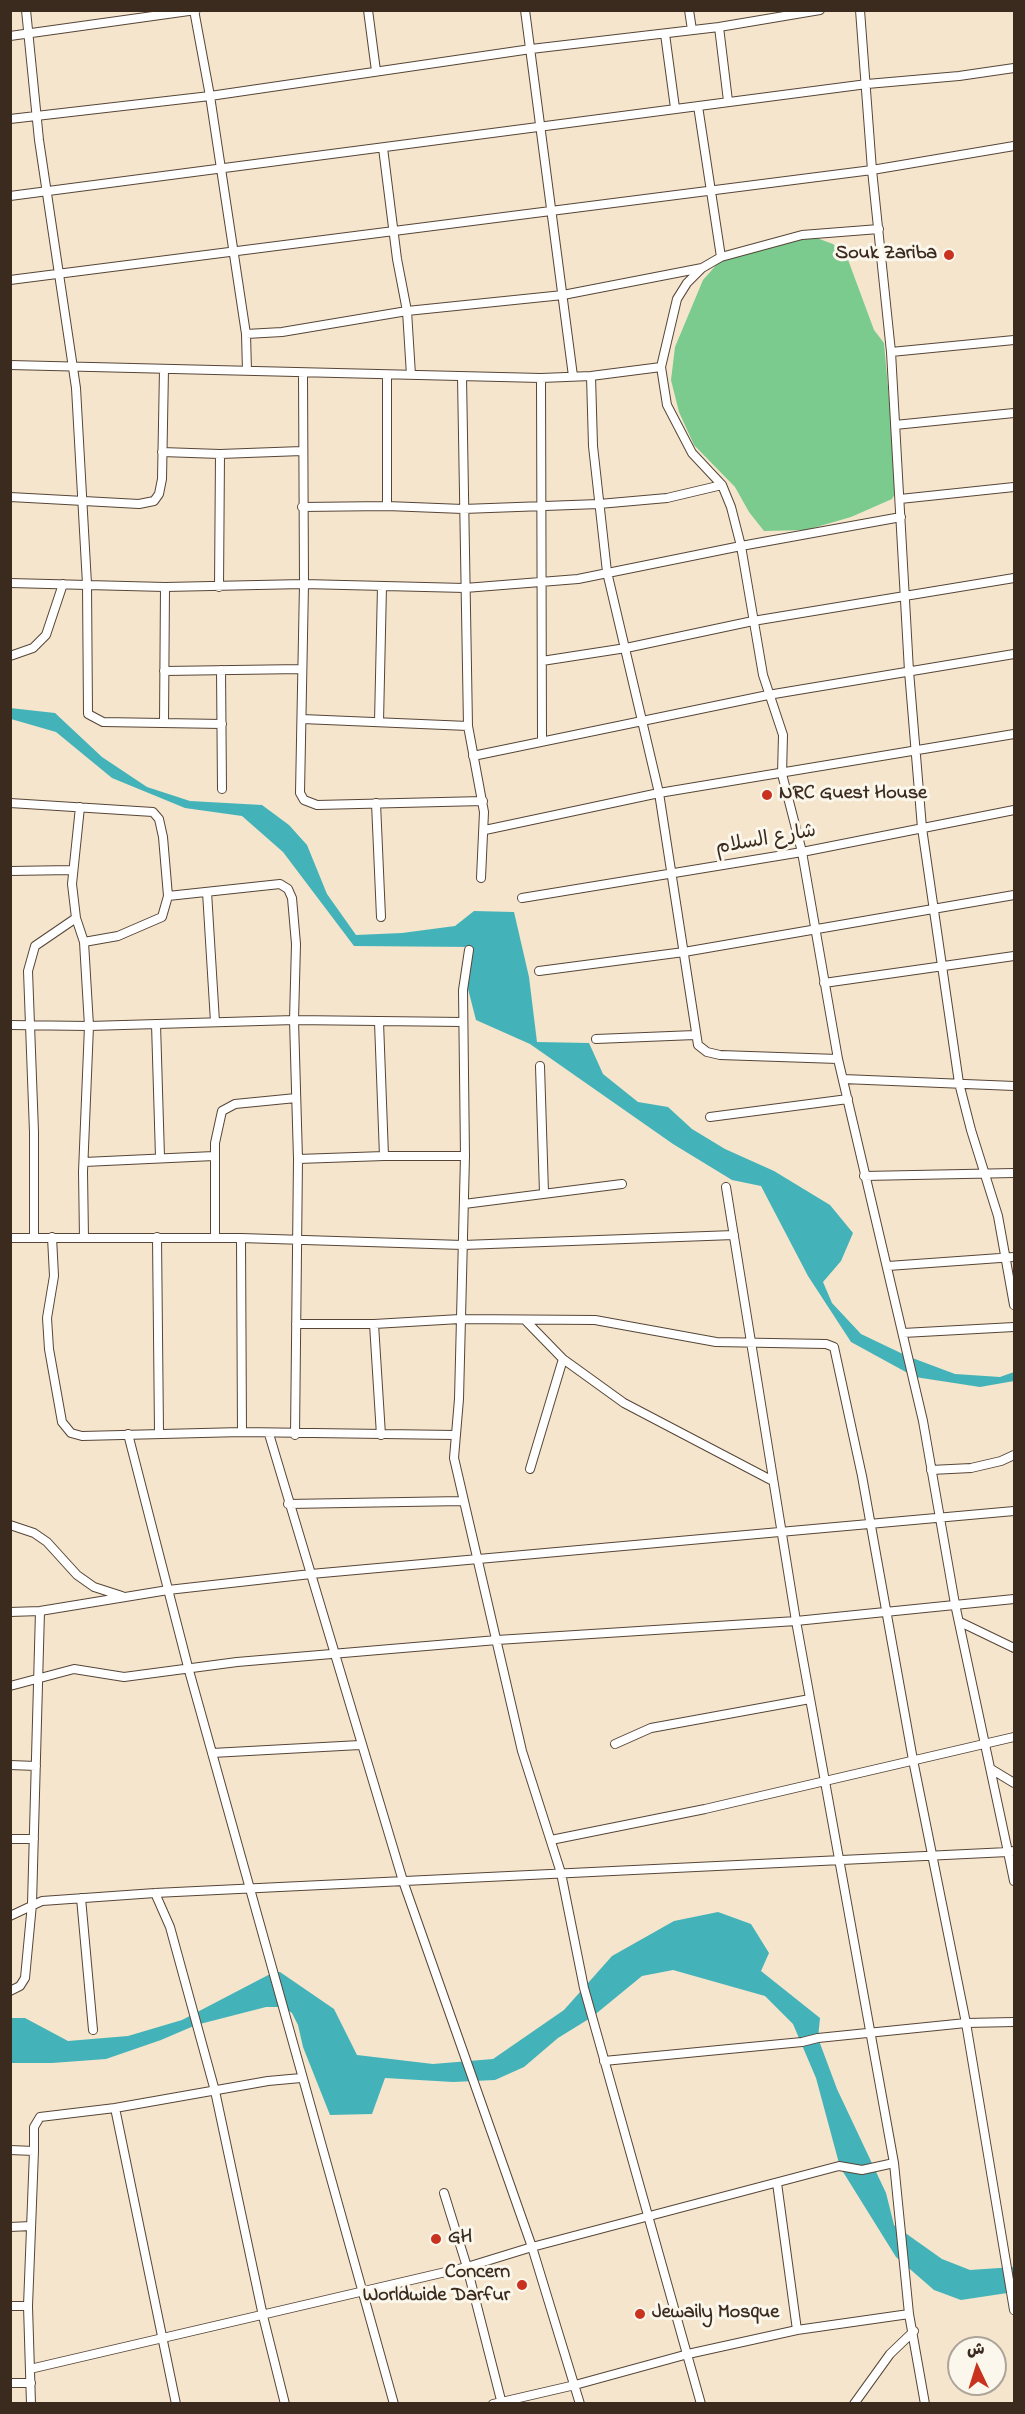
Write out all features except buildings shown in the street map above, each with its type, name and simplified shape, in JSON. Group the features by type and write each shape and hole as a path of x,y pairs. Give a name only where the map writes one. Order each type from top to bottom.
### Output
{"street":[{"path":"26,10 37,117 74,366 87,584 88,714 103,722 222,724"},
{"path":"368,10 376,70"},
{"path":"525,10 573,376"},
{"path":"689,10 692,30"},
{"path":"10,120 210,96 531,49 719,27 820,10"},
{"path":"860,10 872,170 891,352 909,671 915,750 920,782 922,828 959,1083 1011,1257 1014,1305"},
{"path":"10,36 195,11 246,334 247,371"},
{"path":"719,27 728,101"},
{"path":"665,33 675,108"},
{"path":"10,195 383,148 728,101 1014,68"},
{"path":"698,106 721,257"},
{"path":"10,280 59,276 232,250 872,170 1014,146"},
{"path":"383,148 407,311 411,375"},
{"path":"879,229 802,235 721,257 702,268 687,283 677,299 661,367 667,405 679,432 692,453 722,485 731,507 741,546 768,695 781,722 782,774 802,852 838,1059 923,1421 938,1520 1011,1852 1014,1881"},
{"path":"246,334 282,332 407,311 563,295 702,268"},
{"path":"891,352 1014,339"},
{"path":"10,365 303,374 541,378 591,376 661,367"},
{"path":"10,497 82,499 139,504 154,501 162,487 164,369"},
{"path":"303,374 304,584 302,719 298,783 304,800 317,806 483,801"},
{"path":"387,375 387,506"},
{"path":"591,376 593,446 608,572 659,793 674,873 695,1035 702,1049 720,1055 838,1059"},
{"path":"462,377 468,726 483,801 485,830 481,878"},
{"path":"541,378 542,741"},
{"path":"895,425 1014,413"},
{"path":"162,452 220,454 302,451"},
{"path":"219,587 220,454"},
{"path":"302,507 387,506 463,509 600,504 667,498 722,485"},
{"path":"900,499 1014,487"},
{"path":"10,583 219,587 304,584 465,588 542,584 902,517"},
{"path":"542,661 626,648 753,621 1014,578"},
{"path":"10,656 33,648 46,635 63,584"},
{"path":"164,723 165,586"},
{"path":"380,723 382,586"},
{"path":"473,756 768,695 1014,654"},
{"path":"164,671 302,669"},
{"path":"221,670 222,789"},
{"path":"302,719 468,726"},
{"path":"485,830 659,793 1014,734"},
{"path":"10,803 157,814 163,837 168,896 165,913 156,921 109,939 84,942"},
{"path":"376,803 381,917"},
{"path":"80,807 72,870 76,918 84,942 89,1026 84,1238"},
{"name":"شارع السلام","path":"522,898 802,852 1014,810"},
{"path":"10,871 72,870"},
{"path":"168,896 280,884 288,889 294,915 296,944 294,1020 298,1160 295,1435"},
{"path":"207,891 215,1022"},
{"path":"539,971 684,951 1014,895"},
{"path":"34,1237 34,1132 28,971 32,952 45,938 76,918"},
{"path":"469,950 463,990 465,1156 454,1458 522,1751 561,1873 573,1946 701,2403"},
{"path":"824,983 1014,956"},
{"path":"10,1025 89,1026 294,1020 463,1022"},
{"path":"379,1022 384,1156"},
{"path":"156,1024 160,1157"},
{"path":"596,1039 695,1035"},
{"path":"540,1066 544,1193"},
{"path":"843,1079 1014,1086"},
{"path":"215,1238 214,1155 222,1111 236,1104 296,1098"},
{"path":"710,1117 848,1099"},
{"path":"84,1162 214,1155"},
{"path":"298,1160 384,1156 465,1156"},
{"path":"864,1176 1014,1173"},
{"path":"464,1204 622,1184"},
{"path":"726,1187 771,1480 894,2163 909,2314 914,2331 925,2403"},
{"path":"10,1238 241,1238 463,1245 734,1235"},
{"path":"52,1237 54,1276 47,1329 62,1422 67,1431 76,1436 159,1432 455,1435"},
{"path":"157,1237 159,1432"},
{"path":"241,1238 242,1432"},
{"path":"888,1266 1011,1257"},
{"path":"296,1324 374,1324 460,1319 604,1321 674,1336 751,1344 826,1344 836,1350 862,1476 913,1760 966,2023 1014,2310"},
{"path":"526,1321 563,1359 632,1407 771,1480"},
{"path":"374,1324 381,1435"},
{"path":"903,1333 1014,1327"},
{"path":"531,1468 563,1359"},
{"path":"128,1434 188,1667 277,1981 301,2078 364,2290 394,2403"},
{"path":"268,1434 360,1745 403,1881 532,2247 580,2403"},
{"path":"931,1470 971,1468 1001,1461 1014,1455"},
{"path":"288,1504 463,1502"},
{"path":"10,1612 40,1611 168,1590 311,1574 938,1520 1014,1511"},
{"path":"10,1524 34,1533 47,1542 70,1569 94,1587 127,1597"},
{"path":"10,1686 37,1681 74,1669 124,1677 188,1667 334,1654 497,1640 796,1621 1014,1599"},
{"path":"10,1991 20,1986 25,1978 32,1904 40,1611"},
{"path":"960,1622 1014,1648"},
{"path":"615,1744 651,1728 810,1699"},
{"path":"551,1840 705,1809 825,1779 1014,1737"},
{"path":"212,1753 360,1745"},
{"path":"10,1766 36,1766"},
{"path":"992,1769 1014,1783"},
{"path":"10,1839 34,1839"},
{"path":"10,1916 32,1904 155,1893 1011,1852"},
{"path":"155,1893 172,1934 214,2091 263,2316 285,2403"},
{"path":"81,1898 93,2030"},
{"path":"604,2061 870,2035 966,2023 1014,2022"},
{"path":"31,2403 28,2306 34,2127 40,2117 115,2108 301,2078"},
{"path":"115,2108 176,2403"},
{"path":"10,2150 34,2151"},
{"path":"30,2369 467,2267 532,2247 839,2166 862,2170 894,2163"},
{"path":"777,2183 797,2330"},
{"path":"444,2193 467,2267 499,2403 688,2354 797,2330 909,2314"},
{"path":"10,2227 31,2226"},
{"path":"10,2306 28,2306"},
{"path":"854,2403 890,2354 914,2331"},
{"path":"10,2383 31,2383"}],"green space":[{"path":"814,237 833,244 847,257 874,330 884,343 897,490 892,499 851,517 806,530 764,531 749,512 735,487 694,445 679,412 671,380 675,347 703,280 719,262 769,244"}],"water":[{"path":"10,708 55,713 102,757 147,787 190,801 262,805 289,825 307,845 327,894 356,935 402,933 455,926 474,911 514,912 529,977 537,1042 589,1043 603,1074 638,1102 668,1107 692,1129 725,1149 774,1171 830,1205 853,1233 841,1261 823,1282 832,1303 861,1334 907,1356 955,1374 1000,1377 1014,1372 1014,1381 980,1387 915,1377 851,1342 808,1276 761,1186 732,1180 673,1144 530,1044 476,1020 467,985 471,947 354,946 283,852 242,816 185,808 112,778 56,732 11,719"},
{"path":"718,1912 751,1924 769,1953 761,1971 820,2018 818,2038 837,2089 886,2193 894,2225 942,2259 970,2270 1014,2267 1014,2292 961,2300 934,2290 896,2257 840,2167 816,2078 793,2024 765,1996 673,1970 642,1976 592,2017 558,2038 524,2067 495,2080 453,2082 385,2078 372,2114 330,2115 303,2047 298,2025 292,2013 283,2007 266,2007 196,2025 106,2059 11,2063 10,2018 25,2018 68,2041 128,2036 182,2020 274,1972 280,1972 334,2009 357,2055 433,2064 493,2059 564,2010 612,1956 674,1921"}],"place":[{"name":"Souk Zariba","path":"949,255"},
{"name":"NRC Guest House","path":"767,795"},
{"name":"GH","path":"436,2239"},
{"name":"Concern Worldwide Darfur","path":"522,2285"},
{"name":"Jewaily Mosque","path":"640,2314"}]}
